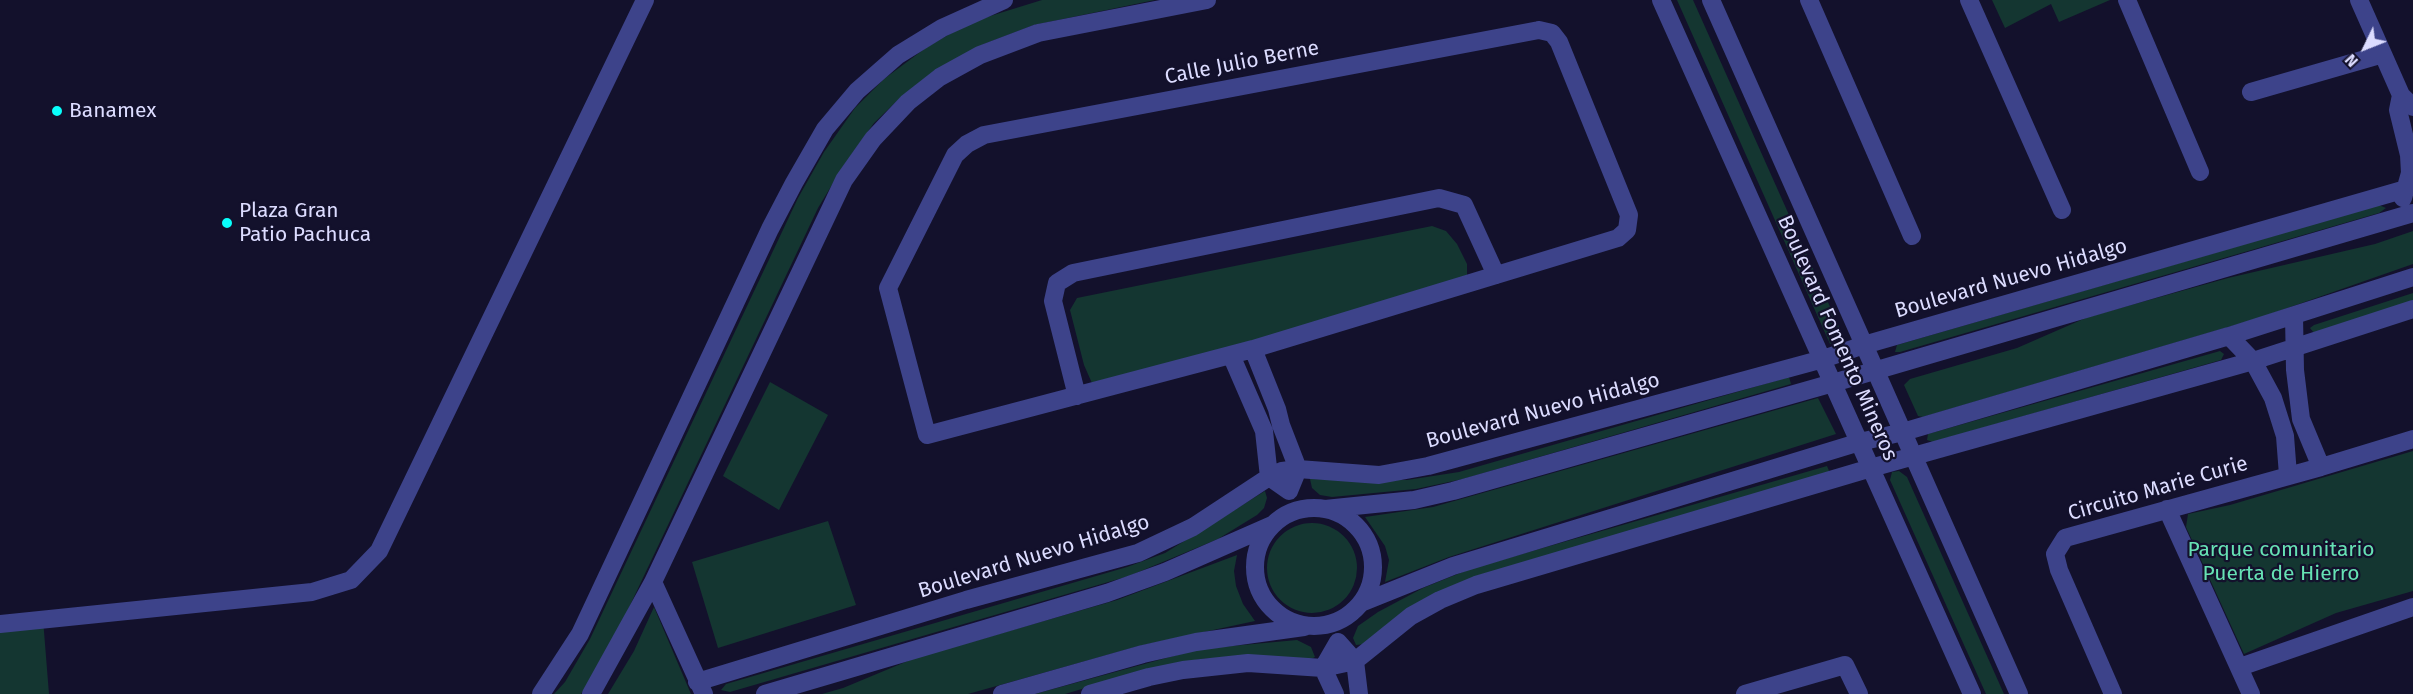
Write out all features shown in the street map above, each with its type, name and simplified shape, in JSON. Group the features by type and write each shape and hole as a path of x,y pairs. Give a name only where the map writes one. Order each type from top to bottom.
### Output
{"street":[{"path":"0,624 312,592 351,580 379,551 645,0"},
{"path":"541,694 580,634 770,229 825,129 857,91 898,55 942,28 1004,0"},
{"path":"591,694 653,582 844,180 873,140 908,102 940,77 980,55 1038,33 1207,0"},
{"name":"Boulevard Fomento Mineros","path":"1661,0 1972,694"},
{"name":"Boulevard Fomento Mineros","path":"1711,0 2019,694"},
{"path":"1809,0 1912,237"},
{"path":"1969,0 2062,210"},
{"path":"2127,0 2200,172"},
{"path":"2359,0 2407,101 2398,110 2409,155 2409,188 2401,209 2391,220"},
{"name":"Calle Julio Berne","path":"1539,30 1552,33 1558,42 1629,215 1627,230 1618,238 1253,349 927,435 888,288 956,155 967,144 984,135 1539,30"},
{"path":"2251,92 2383,54"},
{"name":"Boulevard Nuevo Hidalgo","path":"700,688 966,600 1138,553 1193,527 1269,477 1282,471 1298,469 1379,475 1428,466 1822,359 2409,188"},
{"path":"1077,396 1053,301 1057,283 1073,273 1439,198 1464,205 1496,275"},
{"path":"765,694 1107,593 1165,572 1272,525 1297,511 1414,500 1453,491 1833,383 2413,213"},
{"path":"1360,603 1453,566 1860,442 1903,432 2229,336 2413,277"},
{"path":"1090,694 1149,676 1214,666 1248,663 1323,668 1355,661 1411,616 1440,600 1476,585 1871,468 2294,349 2413,309"},
{"path":"2294,315 2294,349 2301,419 2321,467"},
{"path":"2229,336 2262,374 2281,417 2288,455 2288,475"},
{"path":"1253,349 1277,409 1272,428 1269,477 1289,491 1297,511"},
{"path":"1232,355 1272,428 1298,469 1289,491"},
{"name":"Circuito Marie Curie","path":"2113,694 2059,570 2055,554 2065,538 2413,439"},
{"path":"1002,694 1143,654 1196,642 1334,623 1353,612 1360,603 1371,584 1373,563 1371,552 1361,532 1354,524 1335,512 1325,509"},
{"path":"2167,509 2241,667 2251,694"},
{"path":"1272,525 1256,555 1256,578 1259,588 1264,598 1280,615 1311,626"},
{"path":"653,582 700,688"},
{"path":"2241,667 2413,607"},
{"path":"1334,623 1338,642 1355,661 1359,694"},
{"path":"1323,668 1338,642"},
{"path":"1745,694 1845,665 1859,694"},
{"path":"1323,668 1335,694"}],"green space":[{"path":"1042,0 1155,0 1034,25 984,44 943,67 902,96 874,123 844,165 818,208 624,618 592,678 581,694 554,694 565,682 590,639 798,198 824,152 855,108 884,79 927,47 971,22"},
{"path":"1677,0 1693,0 1844,338 1830,344"},
{"path":"1992,0 2110,0 2059,22 2051,4 2005,28"},
{"path":"2379,205 2386,208 2379,213 1895,352 1897,345"},
{"path":"1432,226 1446,231 1457,244 1467,264 1467,281 1095,390 1084,365 1070,310 1077,298"},
{"path":"2413,231 2413,264 2259,318 1923,417 1918,416 1904,385 1910,379 2017,348 2088,317 2228,278 2375,244"},
{"path":"2413,293 2413,301 2314,333 2310,328 2314,325"},
{"path":"2220,351 2224,354 2221,360 1933,442 1927,440 1928,434"},
{"path":"1789,377 1791,384 1463,479 1416,489 1332,497 1320,495 1312,488 1310,479 1407,480 1459,472"},
{"path":"770,382 828,415 779,510 723,476"},
{"path":"1818,398 1836,434 1449,557 1385,582 1389,560 1385,546 1365,517 1433,507"},
{"name":"Parque comunitario Puerta de Hierro","path":"2413,451 2413,591 2336,613 2244,654 2186,527 2188,514 2230,505"},
{"path":"1827,466 1830,473 1474,577 1365,644 1356,645 1353,638 1358,626 1378,612 1423,588 1470,569"},
{"path":"1899,471 1907,477 2004,694 1986,694 1890,480 1892,472"},
{"path":"1265,491 1267,498 1264,508 1257,515 1218,539 1129,576 730,692 721,690 726,684 1127,567 1165,553"},
{"path":"828,521 856,605 718,648 692,562"},
{"path":"1303,523 1321,523 1337,530 1350,543 1357,559 1357,577 1350,593 1337,606 1321,613 1303,613 1287,606 1274,593 1267,577 1267,559 1274,543 1287,530"},
{"path":"1237,555 1234,571 1236,586 1243,604 1255,621 1139,646 968,694 822,694 843,688 915,658 1117,600"},
{"path":"654,607 691,694 608,694 634,651"},
{"path":"43,619 49,694 0,694 0,624"},
{"path":"1297,640 1311,647 1315,657 1309,660 1256,656 1201,659 1153,668 1065,694 1035,694 1199,649"}],"place":[{"name":"Banamex","path":"57,111"},
{"name":"Plaza Gran Patio Pachuca","path":"227,223"}]}
